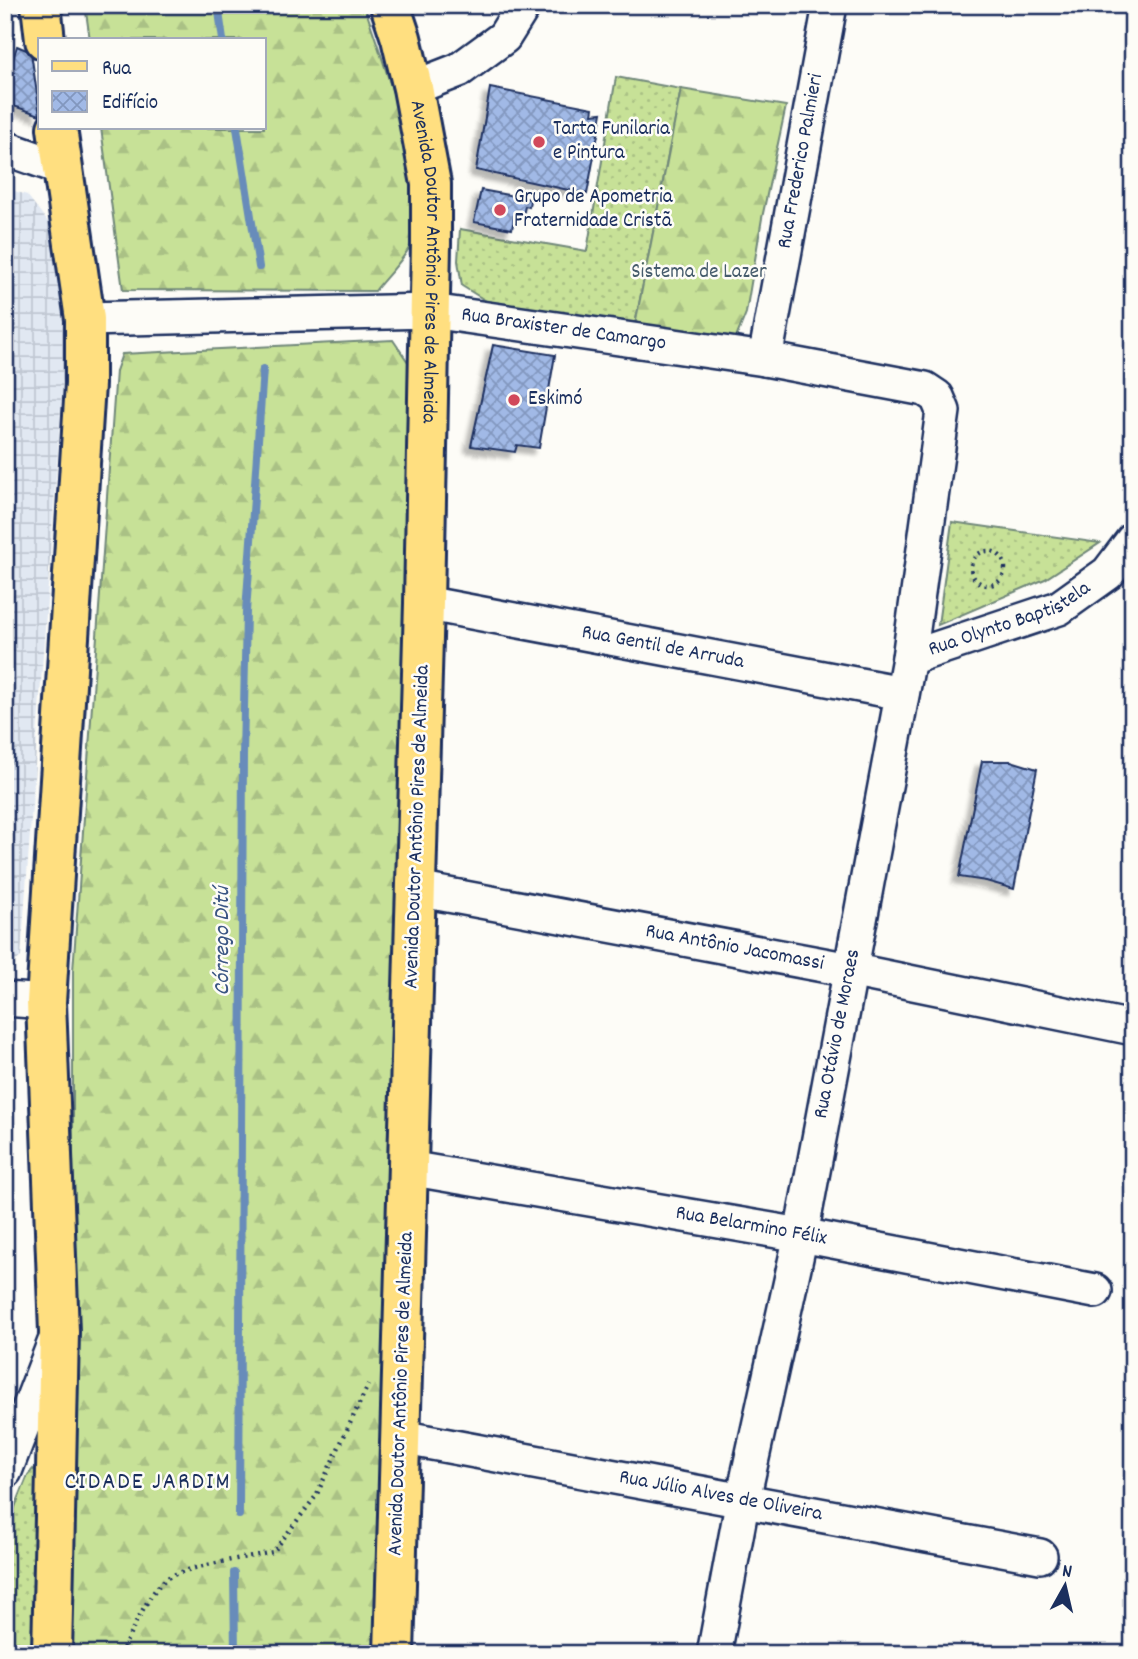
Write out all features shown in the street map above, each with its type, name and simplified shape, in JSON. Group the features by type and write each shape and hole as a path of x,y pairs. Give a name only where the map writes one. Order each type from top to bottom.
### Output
{"main road":[{"path":"41,5 45,38"},
{"name":"Avenida Doutor Antônio Pires de Almeida","path":"390,5 401,38 431,184 431,311 424,603 394,1654"},
{"path":"52,1654 59,1332 46,1002 85,384 85,319 57,130"}],"street":[{"path":"412,88 459,70 505,37 524,5"},
{"name":"Rua Frederico Palmieri","path":"765,359 830,5"},
{"path":"5,148 62,168"},
{"name":"Rua Braxister de Camargo","path":"85,319 431,311 765,359 925,388 937,397 943,411"},
{"name":"Rua Otávio de Moraes","path":"714,1654 743,1499 801,1235 909,658 943,411"},
{"name":"Rua Olynto Baptistela","path":"909,658 1059,608 1108,573 1133,540"},
{"name":"Rua Gentil de Arruda","path":"424,603 902,693"},
{"name":"Rua Antônio Jacomassi","path":"416,889 850,970 1133,1028"},
{"path":"5,999 46,1002"},
{"name":"Rua Belarmino Félix","path":"408,1168 801,1235 1095,1291"},
{"path":"5,1471 59,1332"},
{"name":"Rua Júlio Alves de Oliveira","path":"400,1437 1041,1556"}],"path":[{"path":"984,551 1001,556 1005,567 1002,578 988,585 978,582 971,573 974,558 984,551"},
{"path":"120,1654 149,1599 166,1579 189,1570 273,1552 316,1496 378,1361 403,1342"}],"shaded area":[{"path":"5,188 27,195 55,231 65,352 21,957 5,970"}],"green space":[{"path":"85,5 364,5 409,153 415,213 411,245 375,291 123,290 101,130 266,130 266,38 90,38"},
{"path":"616,77 681,89 635,325 488,302 462,286 458,261 460,229 587,251"},
{"name":"Sistema de Lazer","path":"681,89 786,106 762,218 746,313 736,338 724,340 635,325"},
{"path":"393,340 412,368 381,1654 59,1654 73,1305 73,971 116,371 122,354"},
{"path":"952,522 1100,543 1045,579 938,625"},
{"path":"33,1469 37,1473 31,1654 5,1654 5,1532 28,1475"}],"building":[{"path":"17,46 31,52 38,114 5,103 5,83"},
{"name":"Tarta Funilaria e Pintura","path":"490,88 593,108 592,114 602,113 587,194 476,170"},
{"name":"Grupo de Apometria Fraternidade Cristã","path":"481,190 530,199 529,207 525,206 523,215 515,213 512,229 474,222"},
{"name":"Eskimó","path":"493,345 555,355 539,448 517,445 515,452 471,446"},
{"path":"982,761 1011,761 1037,769 1014,889 959,877"}],"waterway":[{"name":"Córrego Ditú","path":"218,5 223,38"},
{"name":"Córrego Ditú","path":"237,130 259,267"},
{"name":"Córrego Ditú","path":"239,1515 246,612 263,369"},
{"name":"Córrego Ditú","path":"234,1573 235,1654"}],"place":[{"name":"Tarta Funilaria e Pintura","path":"539,142"},
{"name":"Grupo de Apometria Fraternidade Cristã","path":"500,210"},
{"name":"Eskimó","path":"514,400"}],"district":[{"name":"CIDADE JARDIM","path":"148,1483"}]}
